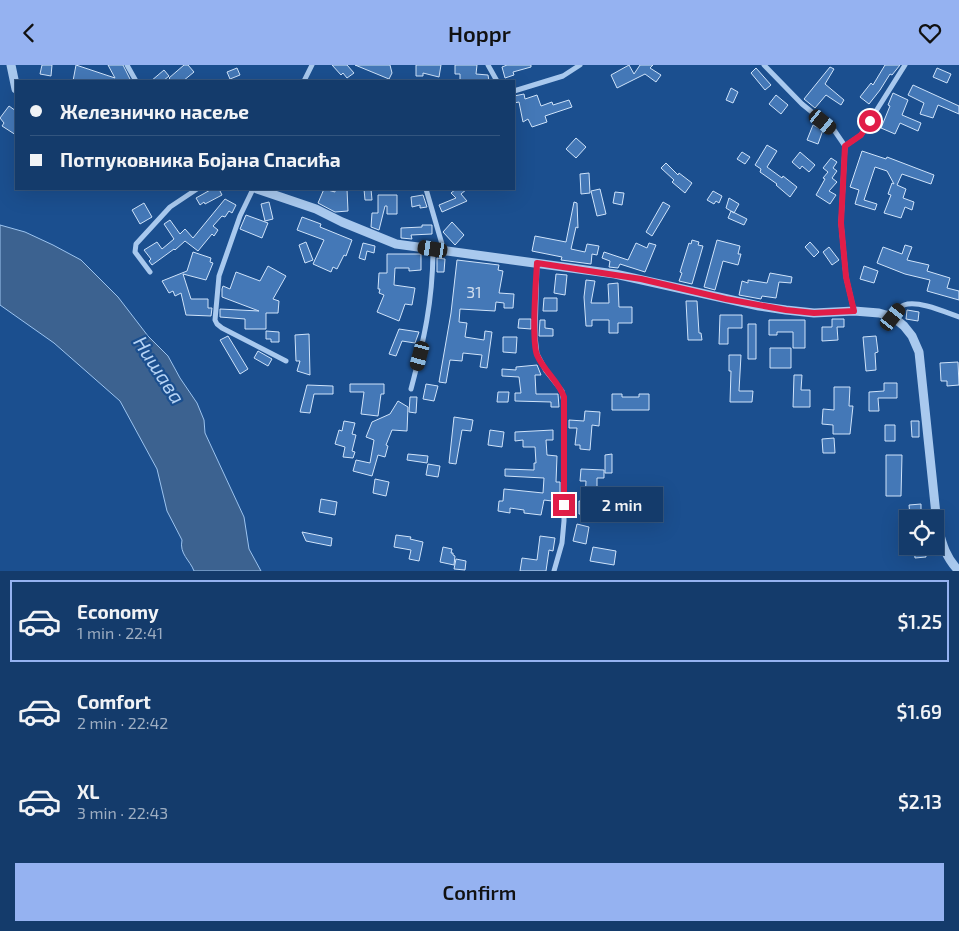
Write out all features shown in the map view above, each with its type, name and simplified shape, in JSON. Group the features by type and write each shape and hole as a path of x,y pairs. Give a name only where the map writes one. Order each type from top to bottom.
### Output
{"street":[{"path":"11,65 15,84"},
{"path":"128,65 136,80"},
{"path":"304,80 312,65"},
{"path":"488,65 496,80"},
{"path":"515,91 563,76 580,65"},
{"path":"764,65 802,104 834,130 845,146 841,223 846,277 854,311"},
{"path":"845,146 861,135 905,65"},
{"path":"150,272 135,252 136,244 170,207 195,190"},
{"path":"253,190 240,216 219,276 215,320 222,328 286,361"},
{"path":"260,190 316,209 396,244 641,279 717,297 786,310 814,313 854,311 879,313 893,317 912,336 919,352 937,524 945,552 959,571"},
{"path":"426,190 444,251"},
{"path":"411,389 424,339 433,281 433,249"},
{"path":"537,263 535,336 537,354 546,371 562,391 564,403 564,521 562,543 554,571"},
{"path":"893,317 903,305 911,304 925,306 959,317"}],"water":[{"name":"Нишава","path":"0,225 25,232 81,260 118,297 148,336 168,356 197,403 204,420 205,433 244,517 249,549 261,571 194,571 183,553 182,540 167,511 157,469 120,401 54,343 0,305"}],"building":[{"path":"42,65 52,65 51,76 40,74"},
{"path":"76,65 115,78 108,65 123,65 130,80 73,80"},
{"path":"184,65 188,65 194,72 184,80 171,80 169,78"},
{"path":"332,65 347,65 354,73 347,78 343,73 341,75"},
{"path":"355,65 390,65 392,73 389,79"},
{"path":"416,65 441,65 439,77 423,73 423,76 416,76"},
{"path":"455,65 477,65 476,74 488,75 489,80 460,80 460,74 455,74"},
{"path":"507,65 531,65 531,67 513,72 514,75 505,78 502,67"},
{"path":"629,65 634,74 640,65 653,65 650,68 661,75 656,82 645,74 617,88 611,75"},
{"path":"885,65 900,65 892,75 890,74 869,104 860,97 871,83 873,85"},
{"path":"830,67 834,69 825,84 844,100 841,105 826,95 815,108 804,99"},
{"path":"237,68 240,75 230,79 227,72"},
{"path":"756,68 771,85 765,90 751,73"},
{"path":"937,68 951,74 947,83 933,77"},
{"path":"164,70 169,76 164,80 152,80"},
{"path":"913,85 959,106 959,114 938,105 933,118 920,114 924,103 908,95"},
{"path":"731,88 738,92 733,103 726,100"},
{"path":"893,93 908,100 902,115 921,123 918,131 900,123 895,134 881,128"},
{"path":"524,94 525,99 537,95 541,106 552,102 553,105 569,100 572,107 545,116 547,122 532,127 528,119 523,122 519,102 515,103 515,96"},
{"path":"776,95 788,105 781,114 769,104"},
{"path":"9,106 15,110 15,134 2,126 4,123 0,118"},
{"path":"813,125 823,130 818,144 807,140"},
{"path":"576,138 586,147 576,158 566,149"},
{"path":"767,145 777,151 767,167 797,187 790,197 777,184 760,172 761,169 755,165"},
{"path":"862,151 886,159 887,157 934,175 931,184 902,174 897,185 906,189 903,198 914,202 912,210 905,207 901,218 884,213 891,195 888,194 892,183 894,184 887,171 875,167 864,200 877,204 875,210 855,204 859,190 850,187"},
{"path":"742,152 750,157 745,164 737,159"},
{"path":"800,152 815,165 809,172 802,166 800,169 792,162"},
{"path":"831,158 837,162 833,168 837,171 832,178 837,182 829,191 836,195 830,204 816,195 825,179 823,178 828,172 823,168"},
{"path":"666,163 678,175 679,173 692,183 685,193 672,182 674,180 661,168"},
{"path":"589,173 590,193 581,194 580,174"},
{"path":"600,189 606,214 597,216 591,191"},
{"path":"210,190 220,190 222,195 200,205 196,198"},
{"path":"324,190 335,192 335,190 347,190 348,211 335,212 318,203"},
{"path":"364,190 371,190 372,200 365,200"},
{"path":"455,190 466,190 461,194 467,201 442,212 439,205 456,198 451,193"},
{"path":"713,191 722,196 719,203 716,201 714,204 707,200"},
{"path":"615,192 624,193 622,205 613,203"},
{"path":"378,195 397,195 397,214 387,214 387,206 385,206 379,230 371,227 372,213 378,213"},
{"path":"423,195 427,207 420,208 420,205 412,207 411,197"},
{"path":"729,198 739,204 734,213 726,208"},
{"path":"225,199 236,205 232,213 229,211 225,217 222,216 213,226 218,230 214,236 212,234 198,251 185,241 152,265 149,261 151,259 144,250 157,242 162,249 174,239 164,224 170,220 180,234 185,229 193,238"},
{"path":"269,202 273,219 265,221 261,204"},
{"path":"574,202 577,203 578,228 576,227 571,249 585,252 587,244 599,246 597,255 592,254 591,264 561,260 562,257 532,251 535,236 566,242"},
{"path":"663,202 670,206 652,236 646,232"},
{"path":"144,203 152,217 140,224 132,210"},
{"path":"731,211 747,219 744,225 728,218"},
{"path":"246,215 268,223 262,238 240,229"},
{"path":"302,217 321,224 320,227 352,240 346,256 344,255 337,269 333,267 331,272 313,264 324,240 297,230"},
{"path":"452,222 464,235 455,245 443,232"},
{"path":"422,225 432,225 432,234 411,235 412,239 401,238 401,228 422,227"},
{"path":"692,240 699,242 698,245 703,246 692,284 679,281 689,243 691,244"},
{"path":"717,240 740,246 738,254 741,254 738,265 723,261 715,290 704,287"},
{"path":"306,242 313,260 305,263 299,245"},
{"path":"810,242 819,252 814,257 805,247"},
{"path":"363,243 375,246 374,253 367,251 365,260 359,258"},
{"path":"636,243 647,248 649,243 656,245 645,272 620,264 618,268 609,267 610,261 602,258 604,252 628,260"},
{"path":"905,245 912,247 907,260 929,265 927,271 950,278 947,288 959,291 959,300 927,291 930,280 905,274 877,263 883,247 902,254"},
{"path":"829,247 839,260 832,265 823,252"},
{"path":"193,252 211,258 210,262 213,263 206,280 183,274 191,299 208,299 208,308 212,308 211,316 186,315 181,293 175,296 173,291 169,293 162,281 187,271"},
{"path":"387,254 421,254 421,270 409,271 409,268 395,268 394,285 415,288 412,305 405,304 399,321 377,312 384,295 379,293 380,289 378,289 379,273 387,273"},
{"path":"437,258 445,259 444,272 437,272"},
{"path":"457,260 499,265 498,270 503,271 499,293 514,294 513,308 504,308 504,303 496,302 495,311 460,309 459,322 467,323 465,337 484,340 485,331 492,332 487,368 480,367 482,355 463,353 462,361 450,360 446,383 439,382 451,313"},
{"path":"268,266 286,276 273,299 279,301 278,313 266,313 266,329 245,329 245,319 220,317 220,309 259,311 222,297 222,289 223,286 230,289 236,272 260,281"},
{"path":"864,266 878,271 874,283 860,279"},
{"path":"770,273 792,277 791,283 779,282 776,298 762,296 761,299 739,295 742,281 748,283 748,280 767,283"},
{"path":"556,274 567,275 565,295 554,293"},
{"path":"586,280 595,281 591,303 609,303 608,284 618,283 619,307 632,307 632,323 618,323 618,333 609,333 609,320 592,320 592,326 586,326 584,297"},
{"path":"544,298 557,298 557,311 543,311"},
{"path":"686,301 697,301 699,333 701,333 702,340 688,340"},
{"path":"907,310 919,312 918,321 906,319"},
{"path":"720,315 742,315 742,328 728,328 728,344 719,344"},
{"path":"519,319 531,319 531,329 518,328"},
{"path":"832,319 844,319 844,327 837,327 838,340 822,341 822,327 832,327"},
{"path":"540,320 545,320 545,328 553,329 553,336 539,336"},
{"path":"769,320 805,320 805,348 793,348 793,332 777,332 777,335 769,335"},
{"path":"748,324 756,324 756,359 748,359"},
{"path":"399,329 419,332 415,343 402,341 396,356 389,354"},
{"path":"266,331 279,332 279,342 271,342 271,339 266,339"},
{"path":"309,334 310,375 297,371 300,361 296,361 295,335"},
{"path":"228,336 248,369 240,374 220,340"},
{"path":"876,336 878,352 875,353 876,370 866,371 863,337"},
{"path":"503,337 517,337 516,353 503,352"},
{"path":"770,348 791,348 791,368 770,368"},
{"path":"258,351 272,359 268,366 254,358"},
{"path":"729,355 741,355 739,391 753,391 752,402 730,402 731,371 729,371"},
{"path":"958,362 959,385 947,386 947,381 941,381 940,363"},
{"path":"537,365 541,375 535,375 536,394 558,394 559,407 551,407 551,402 515,401 515,393 521,393 519,377 502,376 502,369 516,370 516,367"},
{"path":"794,375 802,375 801,390 810,390 810,407 793,407"},
{"path":"884,383 897,383 897,398 878,398 879,411 869,411 869,392 884,391"},
{"path":"350,384 384,384 384,394 381,394 378,416 361,414 364,392 350,392"},
{"path":"426,384 438,386 434,401 423,399"},
{"path":"307,385 333,386 333,394 314,394 310,413 300,412"},
{"path":"834,387 850,387 849,406 853,406 850,434 833,434 833,425 822,424 823,409 834,410"},
{"path":"498,392 509,392 508,402 497,402"},
{"path":"612,394 622,394 622,397 639,397 639,394 649,394 649,410 612,410"},
{"path":"410,397 417,397 416,413 409,412"},
{"path":"398,401 408,407 407,431 392,430 386,445 388,446 385,457 378,455 372,476 353,471 356,460 370,463 374,440 366,437 372,422 390,414"},
{"path":"585,411 600,412 599,426 592,425 590,450 580,449 580,445 575,445 577,428 569,428 569,420 584,421"},
{"path":"454,417 473,420 471,431 462,430 456,464 449,463"},
{"path":"344,421 355,423 352,434 356,435 352,451 355,452 353,458 343,457 345,447 335,444 339,430 342,431"},
{"path":"911,421 919,421 919,437 912,437"},
{"path":"885,425 895,425 895,441 885,441"},
{"path":"490,430 504,432 502,447 488,445"},
{"path":"553,430 553,440 546,440 547,455 557,456 556,482 560,482 560,502 544,500 541,515 524,513 524,510 510,508 510,513 498,511 499,501 503,501 504,489 543,493 544,478 505,476 505,469 534,470 534,463 536,463 535,447 523,447 523,440 515,441 515,432"},
{"path":"834,438 835,453 823,453 822,439"},
{"path":"408,454 428,456 427,463 407,460"},
{"path":"612,454 612,473 605,473 605,455"},
{"path":"886,455 902,455 901,496 886,496"},
{"path":"428,464 440,466 438,477 426,475"},
{"path":"581,469 604,470 604,478 597,478 597,497 594,497 594,514 579,514 579,501 585,501 586,481 580,481"},
{"path":"375,479 389,482 386,496 373,493"},
{"path":"321,499 337,502 335,515 319,512"},
{"path":"921,504 921,510 910,510 909,505"},
{"path":"577,524 589,527 586,544 573,541"},
{"path":"302,532 332,538 331,546 306,541"},
{"path":"396,535 411,537 410,539 423,542 419,561 409,559 411,550 394,547"},
{"path":"540,536 555,538 553,551 549,550 546,571 520,571 522,558 537,560"},
{"path":"443,547 452,549 451,553 455,556 454,565 440,562"},
{"path":"593,547 616,551 614,565 590,561"},
{"path":"915,555 926,555 926,557 915,558"},
{"path":"456,559 466,561 465,570 454,569"}],"route":[{"path":"564,505 564,397 562,391 546,371 537,354 535,345 537,263 641,279 759,306 814,313 854,311 846,277 841,223 845,146 861,135 870,121"}]}
